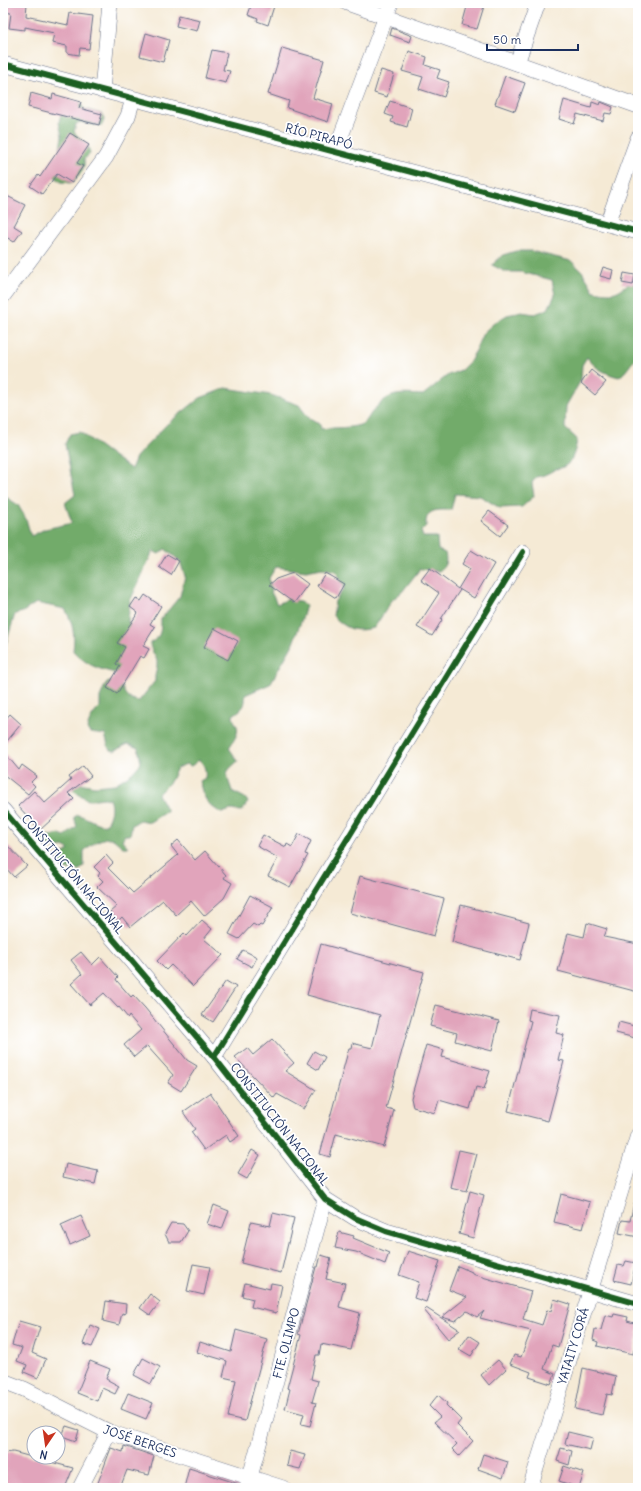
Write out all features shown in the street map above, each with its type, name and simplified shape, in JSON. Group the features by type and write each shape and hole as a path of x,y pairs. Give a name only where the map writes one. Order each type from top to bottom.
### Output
{"street":[{"path":"102,90 110,3"},
{"path":"347,3 388,10 517,63 638,106"},
{"path":"517,63 538,3"},
{"path":"335,152 388,10"},
{"name":"RÍO PIRAPÓ","path":"3,64 634,231"},
{"path":"3,296 106,157 128,116 133,99"},
{"path":"607,224 638,138"},
{"path":"214,1057 523,552"},
{"name":"CONSTITUCIÓN NACIONAL","path":"3,810 214,1057 325,1199 355,1218 386,1231 638,1304"},
{"name":"YATAITY CORÁ","path":"530,1488 638,1135"},
{"name":"FTE. OLIMPO","path":"249,1483 325,1199"},
{"name":"JOSÉ BERGES","path":"3,1381 24,1389 109,1432 249,1483 283,1488"},
{"path":"80,1488 109,1432"}],"green space":[{"path":"80,103 84,109 102,114 105,117 102,125 80,122 76,124 74,132 88,146 90,154 84,159 83,170 72,183 61,182 52,174 62,136 59,122 61,114"},
{"path":"516,251 531,251 571,261 582,271 594,291 613,293 629,283 638,284 638,356 619,377 601,370 587,357 582,365 581,380 566,406 565,428 577,439 572,459 562,468 555,469 547,474 536,477 532,483 534,496 522,507 500,508 480,496 455,494 451,510 437,510 430,513 426,520 426,526 421,531 423,537 437,537 438,550 445,553 445,565 439,571 420,569 402,592 393,599 374,628 361,630 352,629 333,616 335,601 344,589 336,571 322,568 306,571 276,567 269,578 271,592 277,604 291,598 306,605 292,646 270,684 245,695 243,707 233,715 233,719 238,730 229,748 238,761 230,768 227,777 232,791 245,798 248,802 242,811 231,810 222,813 213,808 206,800 202,791 200,781 205,778 205,768 203,764 199,760 191,766 186,764 177,768 170,782 158,794 167,811 150,822 140,820 132,825 130,835 125,835 122,840 128,847 123,847 110,838 100,840 93,843 84,851 84,866 80,870 64,869 60,865 60,855 69,850 65,847 49,846 40,843 38,838 42,835 51,836 60,834 65,836 77,827 74,817 78,815 99,824 106,824 109,818 111,806 109,799 104,798 88,800 70,788 74,782 95,786 115,784 132,773 141,763 138,748 128,744 114,751 109,749 105,735 90,733 87,729 92,717 100,707 100,697 106,683 120,679 125,694 131,699 139,701 155,681 157,661 150,643 160,633 161,619 180,596 185,576 180,561 165,549 159,554 153,551 130,601 128,621 134,634 127,664 115,673 92,665 83,660 73,651 73,629 65,609 36,603 23,612 15,614 3,654 3,495 18,505 26,519 31,536 45,529 72,523 65,503 75,495 65,444 70,434 80,432 131,469 136,457 166,425 200,398 226,388 271,395 299,405 308,417 320,424 321,429 360,425 365,422 379,405 390,397 401,394 423,395 448,375 461,370 471,360 483,333 494,323 507,315 521,312 535,314 548,309 555,295 552,280 521,272 506,272 492,265 503,255"}],"building":[{"path":"5,3 27,3 26,16 68,25 70,13 93,16 89,49 80,48 79,55 67,53 67,46 52,43 54,33 25,27 25,30 9,28 11,13 3,12"},
{"path":"252,3 275,3 268,25 257,21 258,19 248,15"},
{"path":"468,3 485,3 477,29 462,25"},
{"path":"179,15 200,20 197,31 176,26"},
{"path":"392,28 412,36 410,42 390,35"},
{"path":"146,33 169,40 163,62 140,56"},
{"path":"282,48 324,60 313,98 333,104 328,122 287,108 289,101 268,94"},
{"path":"212,50 227,53 223,70 230,71 226,83 205,78"},
{"path":"409,51 427,57 425,65 440,70 437,78 449,82 444,97 419,89 423,77 402,71"},
{"path":"381,70 394,74 387,97 374,93"},
{"path":"505,76 525,83 515,111 495,104"},
{"path":"31,93 52,99 53,94 81,102 79,108 102,114 99,125 28,107"},
{"path":"564,100 591,108 592,102 600,105 601,102 613,107 611,114 605,113 603,121 577,114 574,124 559,119"},
{"path":"390,101 412,108 407,127 391,122 393,117 385,114"},
{"path":"70,133 89,145 77,163 83,166 72,183 57,174 42,194 30,186 38,175 40,177"},
{"path":"3,194 25,205 14,226 22,231 14,242 3,235"},
{"path":"603,267 613,270 611,279 600,276"},
{"path":"624,273 635,275 633,285 622,283"},
{"path":"591,370 606,382 595,395 581,383"},
{"path":"489,511 508,525 500,536 481,521"},
{"path":"471,550 494,564 474,598 459,589 460,590 432,636 417,627 439,593 421,580 430,568 458,589 470,569 462,564"},
{"path":"167,554 179,561 171,575 159,567"},
{"path":"293,573 308,584 294,603 269,585 276,579"},
{"path":"325,573 344,584 336,598 317,586"},
{"path":"145,595 161,606 150,624 155,627 143,646 149,649 144,658 140,656 117,694 107,688 120,666 116,664 125,647 117,643 138,613 130,607 136,598 141,601"},
{"path":"214,628 238,641 228,660 204,647"},
{"path":"10,714 21,724 3,746 3,722"},
{"path":"3,751 19,770 22,765 37,776 31,782 35,786 28,794 3,774"},
{"path":"83,766 91,776 68,793 74,799 40,830 18,806 34,791 45,803 71,780 69,777"},
{"path":"299,834 311,841 305,854 308,855 290,887 268,876 278,858 257,846 263,835 286,847 287,844 292,847"},
{"path":"178,840 195,860 205,851 226,875 224,878 232,883 224,898 204,916 191,901 176,915 163,900 130,927 122,917 118,921 110,912 117,906 97,887 103,881 98,876 100,873 94,867 106,855 113,863 108,868 133,893 178,855 171,846"},
{"path":"3,841 27,866 14,877 3,865"},
{"path":"360,876 444,899 434,936 350,913"},
{"path":"250,895 273,907 262,926 260,925 258,927 253,924 239,939 229,934"},
{"path":"461,905 529,923 520,960 452,942"},
{"path":"202,920 212,929 204,939 223,955 193,986 171,965 166,970 157,961 184,933 187,936"},
{"path":"587,923 607,929 604,937 638,944 638,992 558,971 568,933 584,937"},
{"path":"321,944 424,972 386,1108 394,1110 384,1147 336,1134 330,1157 320,1154 349,1048 351,1048 352,1043 372,1048 380,1015 307,995"},
{"path":"243,950 257,957 252,967 237,959"},
{"path":"81,952 92,965 100,957 118,977 116,979 117,981 131,997 133,995 145,1008 187,1060 197,1066 181,1091 168,1083 173,1075 147,1046 134,1057 124,1045 141,1030 129,1016 128,1018 104,993 90,1005 71,984 82,974 71,960"},
{"path":"226,981 236,987 213,1022 202,1015"},
{"path":"436,1005 499,1021 492,1051 455,1041 457,1033 430,1026"},
{"path":"530,1009 560,1015 556,1033 564,1035 558,1060 564,1061 548,1121 508,1111 531,1021 528,1020"},
{"path":"619,1022 638,1027 635,1038 616,1033"},
{"path":"272,1039 294,1063 285,1071 316,1090 304,1109 277,1094 274,1098 235,1057 247,1048 253,1055"},
{"path":"426,1045 444,1050 442,1057 490,1071 484,1089 476,1087 470,1109 439,1100 435,1113 413,1107 411,1098"},
{"path":"314,1051 325,1057 318,1070 307,1063"},
{"path":"210,1093 239,1136 230,1142 226,1135 204,1150 191,1132 195,1129 183,1112"},
{"path":"252,1150 260,1155 247,1179 238,1174"},
{"path":"459,1150 477,1154 467,1191 450,1187"},
{"path":"66,1164 98,1171 95,1184 63,1177"},
{"path":"470,1191 484,1195 473,1238 459,1234"},
{"path":"561,1194 590,1202 583,1229 554,1222"},
{"path":"634,1203 638,1203 638,1237 619,1233 622,1220 630,1221"},
{"path":"214,1205 229,1211 222,1229 207,1224"},
{"path":"273,1213 294,1218 281,1273 241,1263 251,1222 270,1226"},
{"path":"81,1216 90,1236 70,1245 61,1225"},
{"path":"171,1223 183,1224 188,1231 181,1242 169,1242 165,1234"},
{"path":"339,1232 354,1236 353,1238 389,1253 385,1264 356,1252 335,1248"},
{"path":"408,1251 440,1261 426,1302 414,1298 419,1282 399,1275"},
{"path":"321,1255 331,1258 326,1279 345,1283 339,1307 360,1313 351,1350 321,1344 319,1355 316,1355 311,1379 318,1381 312,1402 316,1403 310,1426 301,1424 304,1414 285,1409 290,1389 287,1388 301,1335 298,1334 316,1267 318,1267"},
{"path":"626,1261 636,1263 631,1284 614,1280 618,1265 624,1266"},
{"path":"193,1264 210,1267 204,1295 187,1291"},
{"path":"458,1266 472,1272 472,1274 531,1291 523,1319 542,1325 547,1310 551,1311 554,1299 570,1304 558,1347 552,1345 544,1369 555,1374 551,1384 529,1377 531,1372 510,1364 514,1355 521,1357 531,1331 480,1318 484,1311 477,1317 467,1311 455,1321 442,1317 467,1297 449,1290"},
{"path":"245,1283 270,1289 271,1283 282,1285 276,1313 251,1307 253,1299 242,1296"},
{"path":"150,1294 160,1302 150,1315 140,1308"},
{"path":"106,1301 126,1304 125,1314 122,1313 119,1325 103,1321"},
{"path":"426,1308 460,1330 448,1339 424,1310"},
{"path":"614,1314 628,1317 627,1321 638,1324 638,1333 633,1354 597,1346 598,1342 593,1340 595,1329 601,1330 605,1315 613,1317"},
{"path":"19,1321 40,1327 32,1353 46,1359 38,1378 24,1372 27,1365 17,1361 22,1348 12,1345"},
{"path":"90,1325 100,1329 92,1347 83,1344"},
{"path":"236,1330 267,1339 245,1421 228,1417 236,1380 223,1377 227,1361 197,1352 200,1342 231,1352"},
{"path":"469,1335 480,1342 471,1356 459,1349"},
{"path":"143,1358 160,1367 151,1384 134,1375"},
{"path":"498,1360 506,1369 489,1385 481,1375"},
{"path":"90,1361 110,1369 106,1379 119,1386 115,1394 102,1388 97,1401 77,1393"},
{"path":"583,1368 616,1376 612,1395 607,1394 602,1415 575,1409"},
{"path":"128,1393 153,1403 146,1419 121,1409"},
{"path":"438,1395 447,1403 446,1405 461,1420 457,1425 473,1441 459,1456 452,1449 457,1444 434,1422 440,1417 429,1406"},
{"path":"66,1426 79,1430 76,1441 66,1437"},
{"path":"568,1432 593,1438 590,1450 565,1444"},
{"path":"124,1446 154,1456 149,1475 127,1470 120,1488 96,1488 111,1448 123,1452"},
{"path":"561,1448 572,1451 569,1465 557,1461"},
{"path":"290,1451 305,1455 300,1469 287,1466"},
{"path":"13,1452 26,1455 26,1465 62,1465 73,1468 65,1488 3,1488 3,1453"},
{"path":"483,1454 508,1462 503,1478 478,1469"},
{"path":"564,1466 584,1473 579,1488 559,1481"},
{"path":"189,1468 239,1484 238,1488 184,1488"}],"cycle path":[{"path":"3,64 638,232"},
{"path":"214,1057 523,552"},
{"path":"3,810 214,1057 325,1199 355,1218 386,1231 638,1304"}]}
